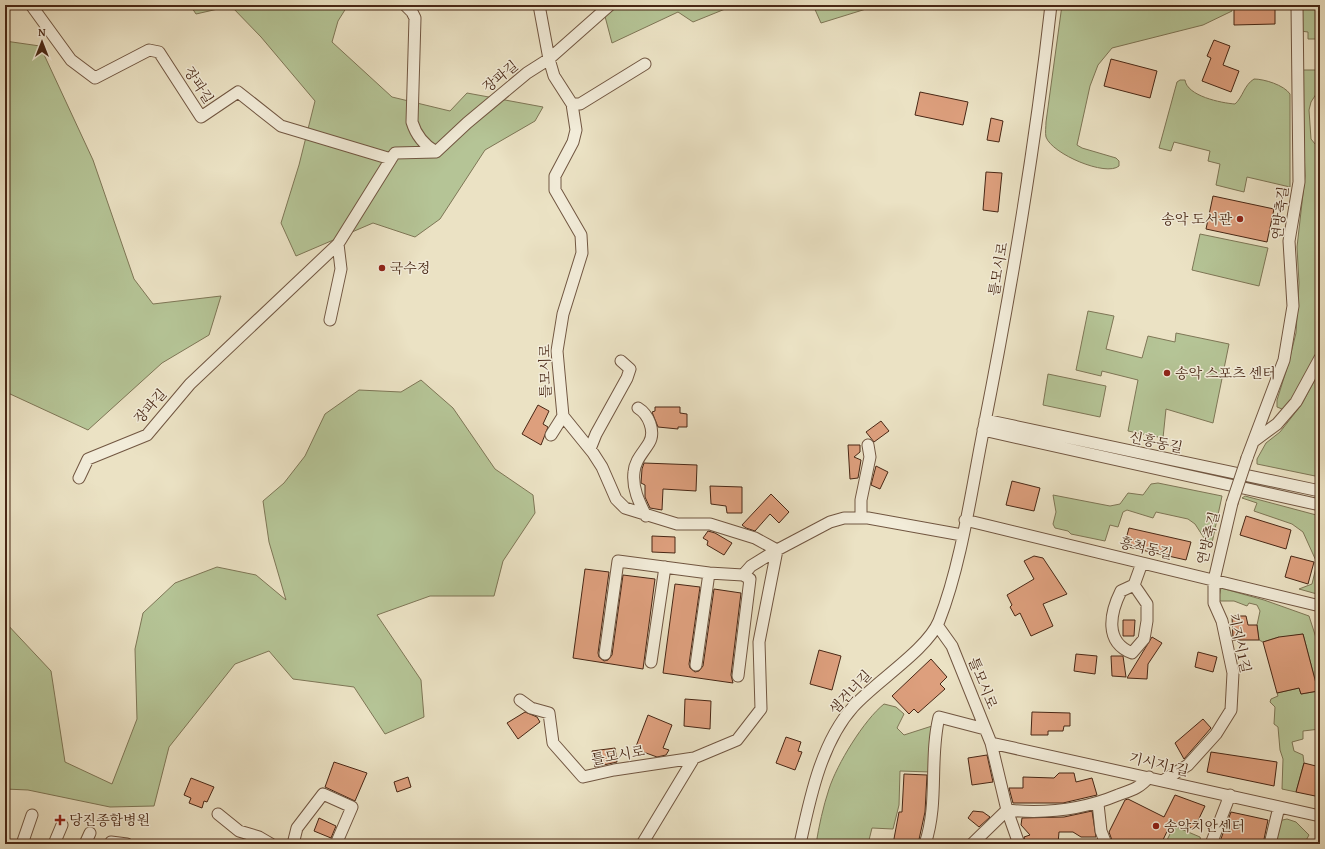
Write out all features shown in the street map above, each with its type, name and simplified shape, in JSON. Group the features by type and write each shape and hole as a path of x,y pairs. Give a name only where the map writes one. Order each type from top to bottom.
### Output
{"street":[{"name":"장파길","path":"31,5 71,60 95,78 149,50 159,52 202,117 238,92 280,126 391,159 338,244 190,384 147,435 88,459 80,478"},
{"path":"405,5 412,12 415,18 412,122 415,131 427,146 436,152"},
{"path":"539,5 549,59 554,76 572,104 580,104 645,64"},
{"name":"장파길","path":"436,152 467,122 527,73 549,59 610,5"},
{"name":"틀모시로","path":"1019,844 1007,810 991,743 952,646 937,624 948,596 966,520 1025,205 1051,5"},
{"name":"연방축길","path":"1214,580 1232,503 1247,458 1284,360 1293,306 1289,241 1299,182 1297,5"},
{"name":"틀모시로","path":"520,700 530,708 549,713 553,743 583,777 614,770 694,758 737,740 761,709 759,642 777,550 755,538 710,524 677,524 646,516 625,508 616,499 602,466 563,416 557,351 563,314 582,253 581,235 555,190 554,176 572,142 576,130 572,104"},
{"path":"391,159 395,153 436,152"},
{"path":"330,320 341,269 338,244"},
{"path":"1253,442 1277,424 1296,402 1320,358"},
{"path":"590,449 596,434 627,378 630,369 621,362"},
{"path":"638,408 645,412 650,424 651,434 650,442 637,460 634,471 636,495 646,516"},
{"path":"551,435 563,416"},
{"path":"984,425 1320,505"},
{"name":"신흥동길","path":"984,425 1320,492"},
{"path":"861,517 861,500 870,457 868,445"},
{"path":"743,575 751,566 777,550 830,522 844,518 861,517 962,535"},
{"name":"흥척동길","path":"966,520 1320,606"},
{"path":"605,654 618,561 709,573 743,575 750,579 738,676"},
{"path":"1134,585 1147,604 1147,621 1144,639 1132,653 1123,649 1115,640 1112,624 1113,606 1121,591 1134,585 1142,563"},
{"path":"651,662 665,567"},
{"path":"696,665 709,573"},
{"name":"기지시1길","path":"1164,780 1188,765 1216,734 1231,710 1233,673 1222,621 1214,603 1214,580"},
{"name":"샘건너길","path":"800,844 817,779 834,734 853,707 920,646 937,624"},
{"path":"925,844 934,787 935,730 938,717 985,729"},
{"name":"기시지1길","path":"991,743 1164,780 1316,815"},
{"path":"642,844 694,758"},
{"path":"972,844 1007,810 1050,812 1098,804 1141,786 1149,777"},
{"path":"293,844 297,828 323,794 352,807 336,844"},
{"path":"1211,844 1230,795"},
{"path":"1098,804 1101,831 1106,844"},
{"path":"1270,844 1279,807"},
{"path":"218,814 239,831 259,837 270,844"},
{"path":"22,844 32,815"},
{"path":"1316,815 1320,826"},
{"path":"54,844 62,825"},
{"path":"85,844 90,833"},
{"path":"110,844 111,842 127,844"}],"green space":[{"path":"190,5 348,5 338,21 332,42 392,97 450,111 467,93 543,107 535,121 485,150 440,219 415,237 373,223 296,256 281,223 299,165 315,101 261,37 231,6 196,14"},
{"path":"602,5 735,5 693,22 678,12 612,43"},
{"path":"813,5 868,5 866,9 821,23"},
{"path":"1062,5 1113,5 1124,9 1125,5 1231,5 1232,11 1203,25 1112,48 1098,65 1090,86 1077,145 1082,148 1116,158 1119,161 1119,166 1112,169 1092,166 1068,157 1050,144 1046,137 1046,122"},
{"path":"1300,5 1320,5 1320,39 1308,39 1308,32 1300,31"},
{"path":"5,41 40,46 93,160 134,279 153,304 221,296 209,335 162,363 88,430 8,393 5,398"},
{"path":"1301,70 1320,70 1320,88 1311,102 1309,110 1311,139 1320,150 1320,349 1288,405 1282,409 1277,407 1277,400 1296,333 1299,283 1297,247 1305,176"},
{"path":"1254,79 1274,83 1290,94 1290,187 1247,177 1244,192 1216,185 1220,164 1208,161 1210,151 1174,142 1171,151 1159,148 1177,82 1180,80 1185,80 1187,86 1206,98 1235,104 1248,84"},
{"path":"1200,234 1268,248 1259,286 1192,270"},
{"name":"송악 스포츠 센터","path":"1088,311 1114,316 1106,349 1142,358 1148,336 1175,342 1176,333 1229,344 1213,423 1166,409 1163,438 1128,431 1138,380 1102,371 1101,376 1076,370"},
{"path":"1320,370 1320,477 1257,464 1257,459 1266,443 1280,432 1302,404"},
{"path":"1048,374 1106,386 1100,417 1043,405"},
{"path":"421,380 453,408 495,469 533,495 535,513 503,561 494,596 430,596 377,615 421,680 424,717 385,734 354,687 293,679 269,651 235,664 169,747 154,806 110,807 28,790 5,789 5,622 51,671 65,762 112,784 137,719 135,649 143,613 175,583 217,567 256,575 286,600 269,542 263,501 284,483 305,456 325,414 359,390 401,392"},
{"path":"1158,483 1222,496 1212,543 1206,541 1195,524 1188,519 1156,512 1153,518 1127,510 1123,512 1118,527 1110,525 1105,541 1071,534 1068,531 1055,528 1053,524 1056,512 1053,495 1110,506 1120,504 1128,493 1143,495 1151,484"},
{"path":"1245,496 1320,516 1320,590 1317,594 1299,589 1312,584 1317,563 1303,532 1292,524 1254,511 1257,503 1242,498"},
{"path":"1221,588 1264,600 1309,616 1320,650 1320,729 1303,731 1303,739 1292,742 1294,751 1303,755 1304,763 1296,792 1282,789 1283,759 1280,750 1278,727 1274,724 1275,707 1270,702 1271,699 1278,696 1277,693 1299,688 1301,694 1318,691 1303,634 1291,636 1293,646 1281,648 1279,637 1263,642 1259,640 1257,625 1260,611 1257,605 1249,603 1247,606 1234,601 1218,601"},
{"path":"884,704 896,707 904,714 897,728 904,735 932,726 931,772 900,771 899,805 893,829 872,828 868,844 816,844 821,816 838,767 860,731 876,711"},
{"path":"1287,819 1296,822 1309,835 1304,844 1272,844 1278,821"},
{"path":"1174,826 1200,837 1201,841 1206,844 1165,844"}],"building":[{"path":"1234,5 1275,5 1275,24 1234,25"},
{"path":"1214,40 1230,46 1223,65 1239,71 1231,92 1202,81 1211,58 1207,56"},
{"path":"1111,59 1157,71 1150,98 1104,86"},
{"path":"920,92 968,102 963,125 915,115"},
{"path":"991,118 1003,121 999,142 987,140"},
{"path":"986,172 1002,173 998,212 983,210"},
{"name":"송악 도서관","path":"1213,196 1274,209 1267,242 1206,229"},
{"path":"538,405 549,411 543,424 548,427 541,445 522,434"},
{"path":"655,407 680,407 680,413 687,414 687,427 678,427 678,429 658,427 652,412 655,411"},
{"path":"881,421 889,431 874,442 866,432"},
{"path":"848,445 860,445 860,452 854,457 861,460 858,478 850,479"},
{"path":"644,463 697,465 696,491 663,489 662,510 650,508 645,497 645,485 641,483"},
{"path":"876,466 888,472 880,489 871,485"},
{"path":"1012,481 1040,488 1034,511 1006,505"},
{"path":"710,486 742,487 742,513 727,513 726,506 711,504"},
{"path":"771,494 789,512 779,523 770,514 755,531 742,525"},
{"path":"1246,516 1291,530 1286,549 1240,535"},
{"path":"1129,528 1191,542 1186,560 1124,546"},
{"path":"708,531 715,533 732,543 724,555 707,545 708,541 703,538"},
{"path":"652,536 675,537 675,553 652,552"},
{"path":"1034,556 1043,558 1067,594 1043,604 1053,626 1031,636 1020,613 1015,616 1010,607 1012,605 1007,595 1034,579 1024,561"},
{"path":"1291,556 1314,562 1308,584 1285,577"},
{"path":"585,569 609,572 598,653 599,657 604,661 608,660 612,655 623,575 655,579 643,669 573,658"},
{"path":"675,584 700,587 689,664 690,668 695,672 699,671 703,666 714,589 741,593 731,675 733,683 663,673"},
{"path":"1232,616 1246,616 1248,625 1257,625 1259,640 1233,640"},
{"path":"1123,620 1135,620 1134,636 1123,636"},
{"path":"1303,634 1318,691 1301,694 1299,688 1277,693 1263,642 1279,637"},
{"path":"1152,637 1162,643 1148,664 1147,679 1127,678"},
{"path":"819,650 841,656 832,690 810,684"},
{"path":"1198,652 1217,657 1213,672 1195,667"},
{"path":"1076,654 1097,656 1095,674 1074,671"},
{"path":"1111,656 1123,656 1126,677 1112,676"},
{"path":"931,659 947,677 940,684 945,689 918,713 914,709 909,714 892,696"},
{"path":"685,699 711,701 710,729 684,726"},
{"path":"525,712 537,717 540,722 518,739 507,723"},
{"path":"1032,712 1070,713 1070,726 1064,726 1063,731 1048,731 1048,735 1031,735"},
{"path":"648,715 672,725 663,748 669,750 666,755 657,757 635,749"},
{"path":"1203,719 1211,728 1184,759 1175,743"},
{"path":"786,737 801,742 798,751 802,752 795,770 776,763"},
{"path":"615,748 617,762 595,767 592,751"},
{"path":"1211,752 1277,762 1274,786 1207,772"},
{"path":"987,755 993,782 972,785 968,758"},
{"path":"334,762 367,773 355,801 325,787"},
{"path":"1304,763 1320,767 1320,797 1296,792"},
{"path":"1059,773 1074,773 1076,782 1092,778 1097,795 1063,803 1013,803 1009,788 1023,788 1023,777 1054,778"},
{"path":"904,774 927,775 925,812 918,844 893,844 899,812 902,812"},
{"path":"408,777 411,787 397,792 394,782"},
{"path":"191,778 214,787 207,802 204,801 202,808 189,803 191,798 184,795"},
{"path":"1175,795 1205,806 1194,829 1172,821 1161,844 1113,843 1109,832 1125,800 1128,799 1164,817"},
{"path":"973,811 983,812 990,817 979,827 968,818"},
{"path":"1092,811 1096,837 1081,837 1073,832 1059,832 1058,844 1026,844 1024,837 1030,835 1021,825 1022,818 1064,817"},
{"path":"1231,812 1268,820 1263,844 1219,844"},
{"path":"319,818 336,826 331,838 314,831"}],"place":[{"name":"송악 도서관","path":"1240,219"},
{"name":"국수정","path":"382,268"},
{"name":"송악 스포츠 센터","path":"1167,373"},
{"name":"당진종합병원","path":"60,820"},
{"name":"송악치안센터","path":"1156,826"}]}
